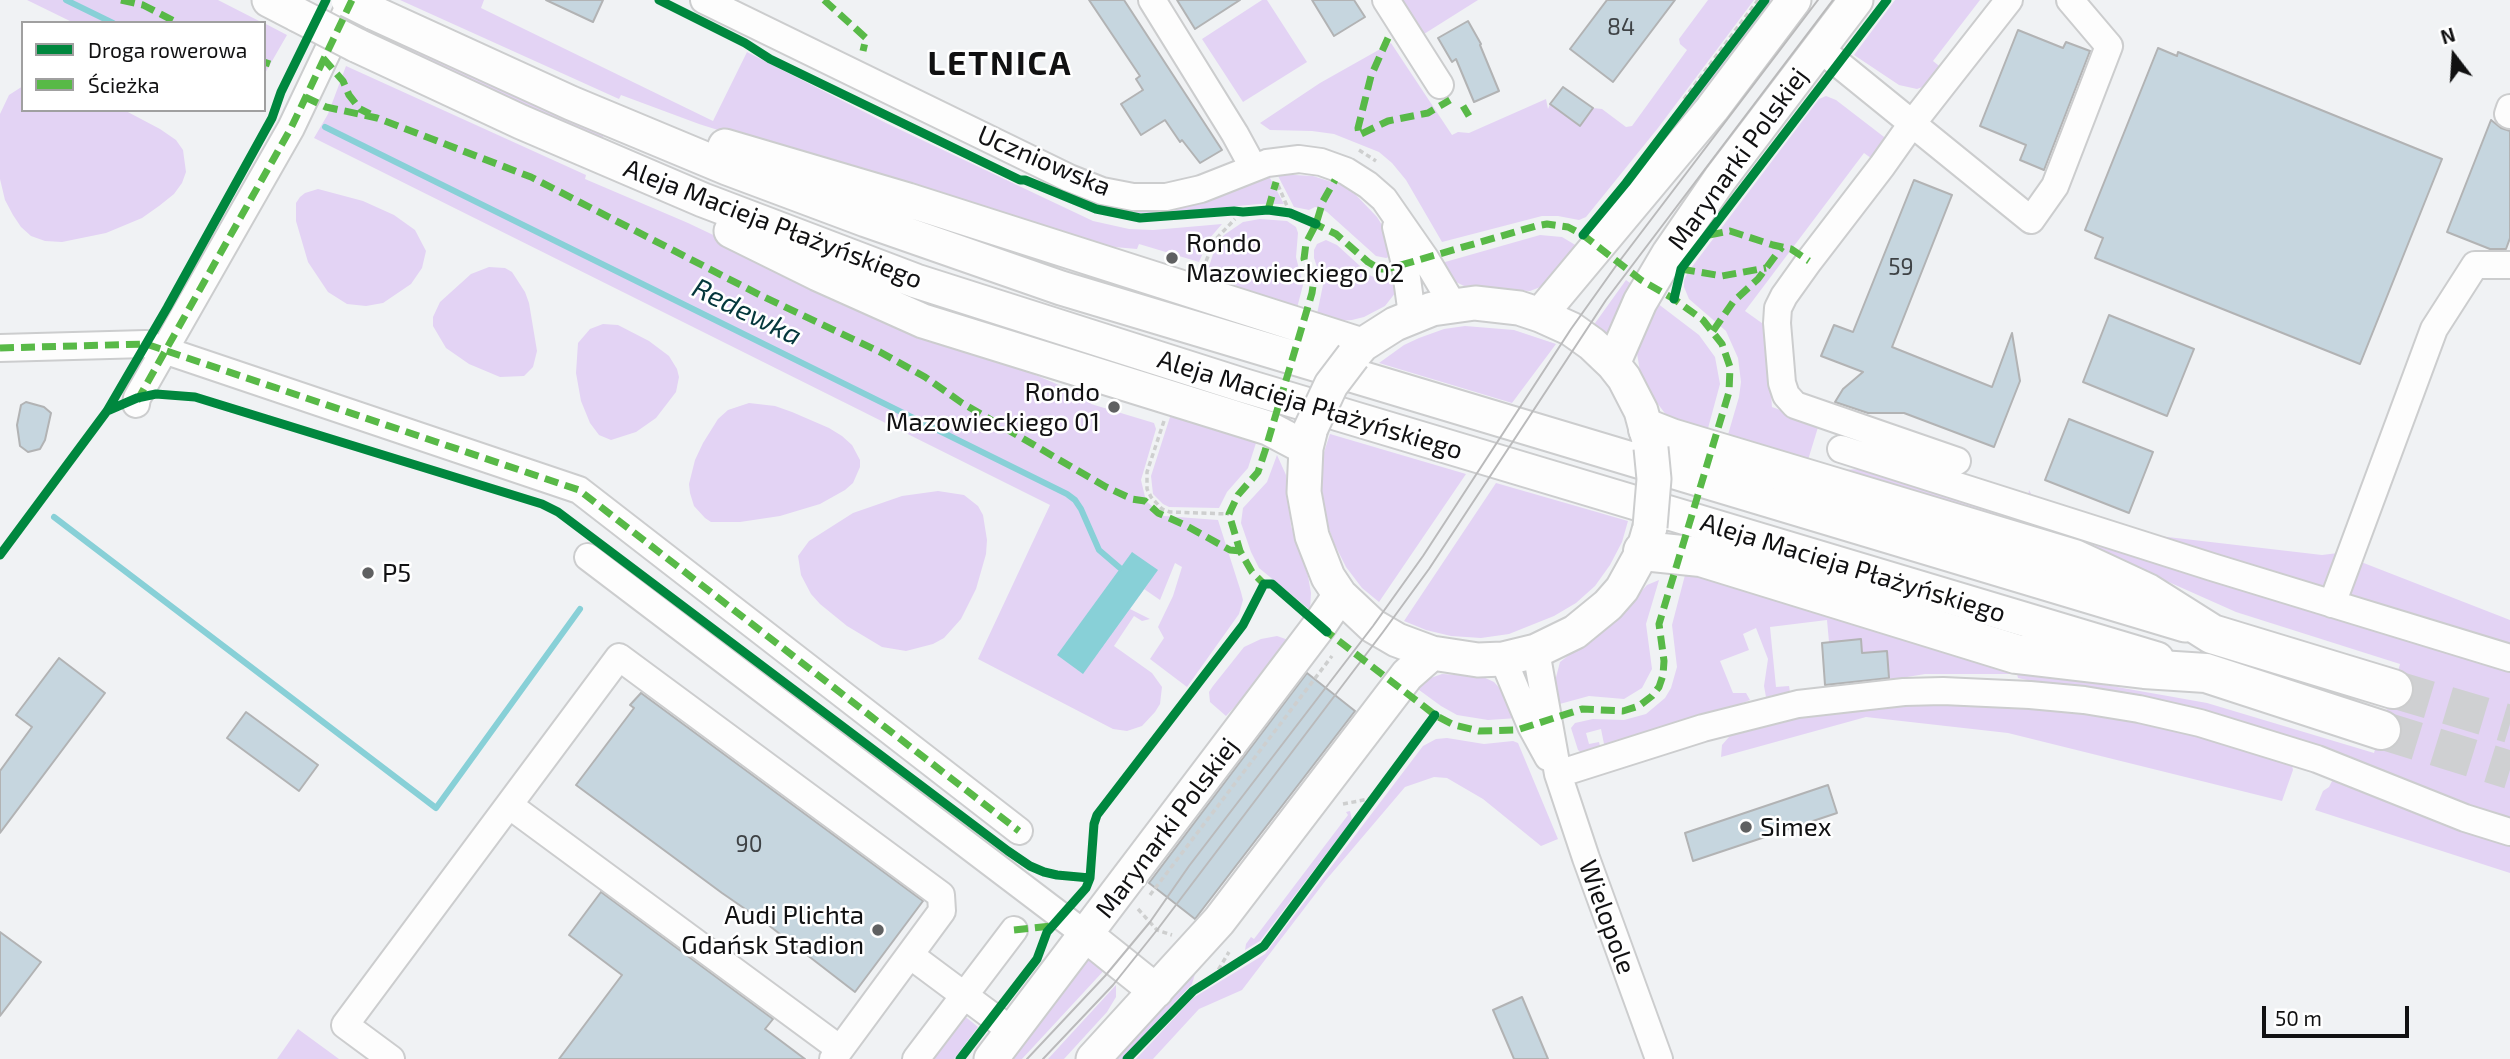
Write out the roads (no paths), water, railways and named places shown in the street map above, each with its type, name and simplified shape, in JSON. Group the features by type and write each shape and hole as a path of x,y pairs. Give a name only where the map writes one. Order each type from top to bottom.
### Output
{"highway":[{"path":"1650,438 1682,442 2074,559 2147,593 2212,634"},
{"path":"1647,539 2016,653 2144,669 2206,673"},
{"name":"Aleja Macieja Płażyńskiego","path":"2212,634 2393,689"},
{"name":"Aleja Macieja Płażyńskiego","path":"2206,673 2381,730"}],"main road":[{"name":"Aleja Macieja Płażyńskiego","path":"269,0 356,45 522,122 703,200 916,281 1242,385 2206,673"},
{"name":"Marynarki Polskiej","path":"1540,315 1712,109 1794,0"},
{"name":"Marynarki Polskiej","path":"1613,364 1640,302 1669,253 1720,179 1856,0"},
{"name":"Aleja Macieja Płażyńskiego","path":"357,4 571,103 790,192 1060,288 2212,634"},
{"path":"571,103 656,125 908,200 1357,351"},
{"path":"703,200 732,232 912,317 1268,428 1309,438"},
{"path":"1497,304 1540,315 1571,329 1592,344 1613,364 1633,394 1650,438 1654,487 1647,539 1622,589 1600,612 1575,632 1536,650 1503,659 1478,660 1413,648 1382,632 1361,616 1340,595 1328,577 1311,536 1304,492 1309,438 1331,384 1357,351 1378,334 1412,316 1453,305 1497,304"},
{"name":"Marynarki Polskiej","path":"991,1059 1340,595"},
{"path":"1093,1059 1219,921 1407,675 1432,653"},
{"path":"1086,935 1156,991"}],"street":[{"name":"Uczniowska","path":"704,0 737,7 1069,178 1102,191 1133,197 1166,197 1201,189 1253,167 1299,159 1321,162 1346,171 1368,185 1391,209 1453,305"},
{"path":"1152,0 1253,167"},
{"path":"1386,0 1440,85"},
{"path":"1957,461 1795,405 1786,395 1782,383 1778,308 1784,296 1911,125 2009,0"},
{"path":"1819,48 2031,220 2055,186 2109,46 2070,0"},
{"path":"136,404 291,128 357,4"},
{"path":"2510,108 2510,115"},
{"path":"1391,209 1405,264 1412,316"},
{"path":"2332,604 2434,329 2475,265 2510,265"},
{"path":"0,348 146,344 579,490 1019,831"},
{"path":"1841,449 2510,658"},
{"path":"588,557 1086,935"},
{"name":"Wielopole","path":"1536,650 1558,774 1659,1059"},
{"path":"391,1059 345,1025 619,657 941,895 943,911 836,1054 509,805"},
{"name":"Wielopole","path":"1503,659 1531,726 1558,774"},
{"path":"1558,774 1703,728 1798,704 1904,692 2009,694 2084,700 2200,723 2317,760 2465,818 2510,832"},
{"path":"916,1059 1014,930"},
{"path":"910,956 1012,1031"}],"water":[{"path":"1132,552 1158,570 1083,674 1057,655"}],"waterway":[{"name":"Redewka","path":"66,0 109,21"},
{"name":"Redewka","path":"325,127 1067,494 1081,509 1099,550 1120,568"},
{"path":"54,517 436,808 580,609"}],"tunnel":[{"path":"2393,689 2510,724"},
{"path":"2381,730 2510,770"}],"tram line":[{"path":"1027,1059 1105,976 1150,922 1189,866 1373,626 1423,556 1571,329 1818,0"},
{"path":"1043,1059 1113,985 1157,930 1383,632 1429,569 1606,300 1833,0"}],"place":[{"name":"Rondo Mazowieckiego 02","path":"1172,258"},
{"name":"Rondo Mazowieckiego 01","path":"1114,407"},
{"name":"P5","path":"368,573"},
{"name":"Simex","path":"1746,827"},
{"name":"Audi Plichta Gdańsk Stadion","path":"878,930"}],"district":[{"name":"LETNICA","path":"1000,64"}]}
